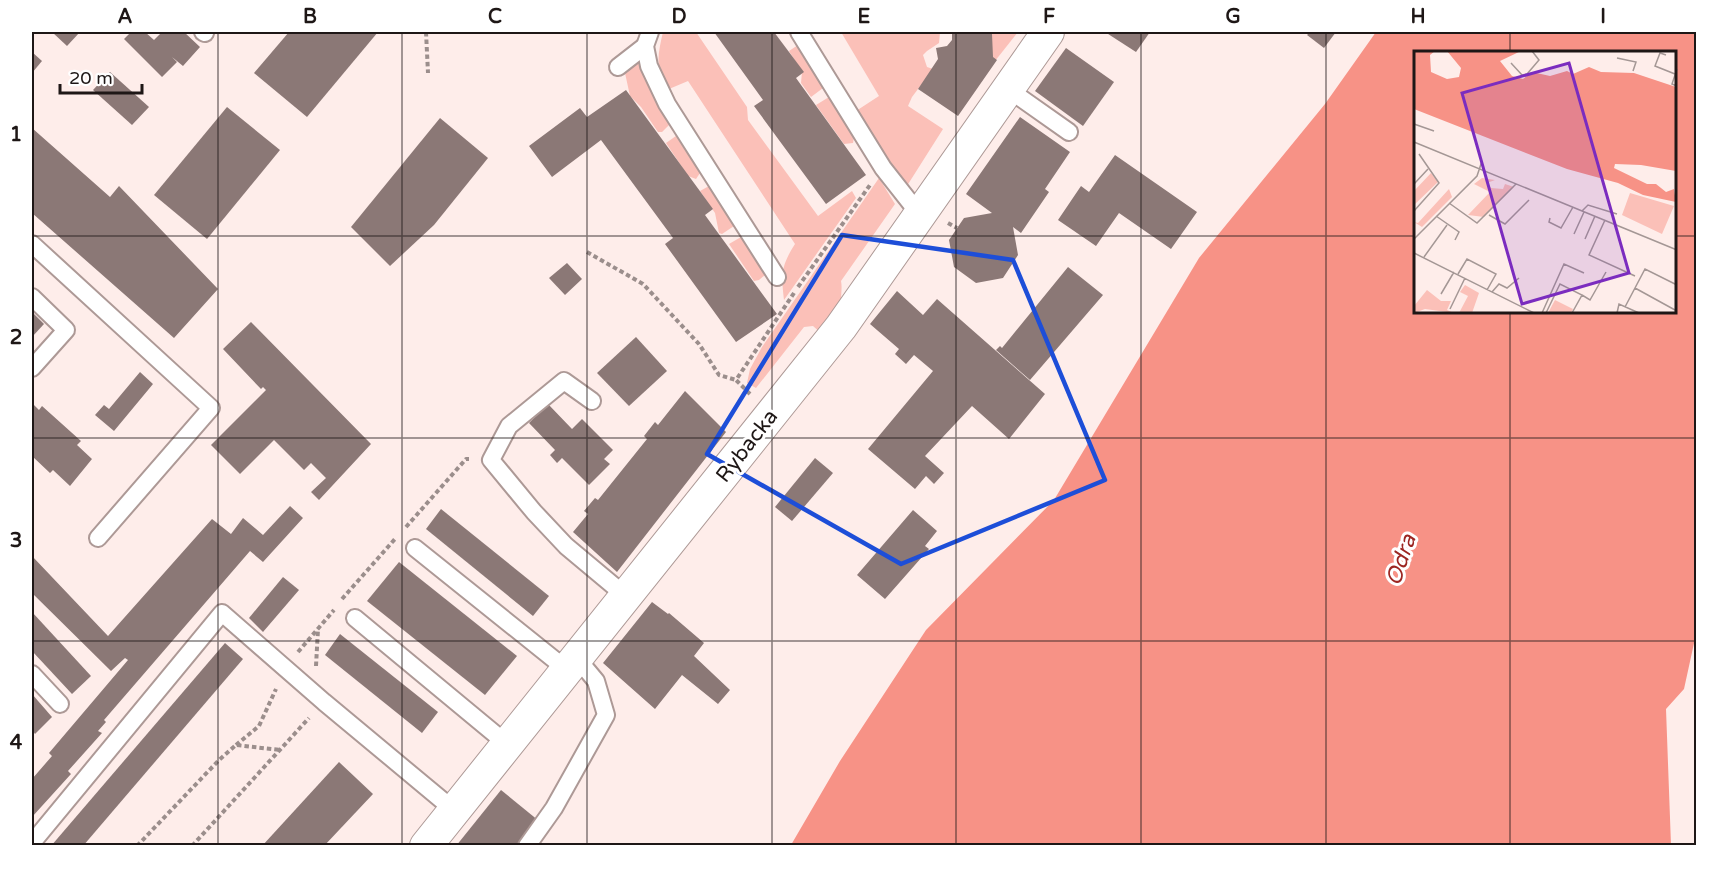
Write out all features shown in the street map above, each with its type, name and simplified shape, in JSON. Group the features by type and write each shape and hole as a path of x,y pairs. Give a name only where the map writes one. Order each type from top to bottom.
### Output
{"street":[{"name":"Rybacka","path":"426,846 841,327 1047,32"}],"lane":[{"path":"799,32 883,168 920,215"},
{"path":"618,67 647,39"},
{"path":"647,39 649,66 667,104 777,277"},
{"path":"1008,89 1069,132"},
{"path":"32,244 211,408 98,538"},
{"path":"32,297 66,330 32,368"},
{"path":"592,401 564,381 509,426 491,460 566,546 627,597"},
{"path":"415,548 596,681 606,715 554,808 527,846"},
{"path":"32,843 222,613 454,811"},
{"path":"355,618 507,744"},
{"path":"32,674 60,704"}],"path":[{"path":"426,32 428,73"},
{"path":"736,380 842,222 883,168"},
{"path":"951,225 957,228"},
{"path":"587,252 643,284 699,344 719,375 736,380 772,415"},
{"path":"404,529 466,459 491,460"},
{"path":"137,846 236,745 260,726 284,668 396,538"},
{"path":"192,846 280,750 320,698 318,628"},
{"path":"236,745 280,750"}],"highlighted area":[{"path":"842,235 1013,260 1105,480 901,564 707,454"}],"shaded area":[{"path":"663,32 696,32 747,107 748,120 818,216 852,191 856,198 784,300 783,270 795,244 688,81 669,89 664,82 658,61"},
{"path":"841,32 940,32 939,43 923,55 927,67 933,69 908,106 943,129 905,189 856,111 879,96"},
{"path":"991,32 1018,32 995,61 991,62"},
{"path":"798,45 823,88 811,97 801,83 802,72 789,51"},
{"path":"642,60 672,122 662,132 658,132 641,107 630,96 625,73"},
{"path":"829,97 854,137 853,143 844,144 816,105"},
{"path":"676,136 700,173 696,179 688,176 666,143"},
{"path":"879,178 895,204 841,281 843,308 823,335 813,326 804,327 756,388 747,383 750,369 762,347"},
{"path":"709,186 734,226 722,234 719,233 715,213 700,191"},
{"path":"741,237 765,275 759,280 754,281 729,244"}],"water":[{"name":"Odra","path":"1376,32 1696,32 1696,634 1684,689 1666,709 1671,845 791,845 840,761 926,630 1054,500 1199,258 1325,104"}],"building":[{"path":"52,32 80,32 67,46"},
{"path":"131,32 145,32 154,40 162,32 184,32 200,47 183,66 172,57 177,62 162,77 124,39"},
{"path":"289,32 378,32 307,117 254,73"},
{"path":"714,32 774,32 804,72 796,78 866,175 826,204 754,106 763,100"},
{"path":"952,32 995,32 992,34 993,57 997,60 958,116 918,89 938,59 936,48 947,46 952,40"},
{"path":"1105,32 1150,32 1136,52"},
{"path":"1310,32 1336,32 1324,48 1307,35"},
{"path":"1066,48 1114,82 1083,126 1035,91"},
{"path":"32,52 42,61 32,73"},
{"path":"110,72 149,107 132,125 93,90"},
{"path":"626,90 713,209 705,215 777,314 736,342 665,244 673,238 601,140 552,177 529,146 580,108 587,117"},
{"path":"227,107 280,150 207,239 154,195"},
{"path":"1020,117 1070,152 1045,189 1049,192 1021,233 1013,227 1018,255 1003,278 976,283 954,267 949,240 964,218 992,213 966,194"},
{"path":"440,118 488,158 434,225 390,266 351,227"},
{"path":"32,128 110,197 119,186 218,289 174,338 32,213"},
{"path":"1115,155 1197,212 1171,249 1119,213 1096,246 1058,220 1081,186 1089,192"},
{"path":"567,263 582,279 565,295 549,278"},
{"path":"1068,267 1103,295 1030,380 996,350 1000,346 1002,348"},
{"path":"897,291 923,315 937,299 1045,394 1009,439 972,406 925,456 944,473 934,484 926,476 915,489 868,449 933,371 914,355 906,364 895,354 899,349 870,324"},
{"path":"32,312 44,324 32,337"},
{"path":"251,322 371,444 319,500 311,492 326,478 311,463 304,470 274,440 240,474 211,445 266,390 263,387 261,389 223,349"},
{"path":"636,337 667,371 629,406 597,373"},
{"path":"140,372 153,384 114,431 95,415 104,405 109,409"},
{"path":"685,391 726,432 617,572 573,532 588,514 584,511 595,498 598,500 647,439 644,436 655,422 658,425"},
{"path":"32,403 39,410 42,406 81,441 77,445 92,459 70,486 53,470 50,473 32,456"},
{"path":"548,404 572,429 582,419 613,450 604,459 610,464 589,485 562,458 557,463 550,455 555,450 529,423"},
{"path":"815,458 833,473 792,521 775,507"},
{"path":"290,506 303,518 263,562 250,551 104,720 106,722 98,731 102,733 68,771 71,774 32,817 32,779 52,756 49,753 128,660 125,658 111,671 32,593 32,556 108,636 212,519 231,534 243,518 263,535"},
{"path":"441,509 549,596 533,616 426,529"},
{"path":"913,510 937,531 925,546 929,549 885,599 857,575"},
{"path":"399,562 517,656 485,695 367,601"},
{"path":"283,577 299,590 263,632 249,618"},
{"path":"652,602 669,613 704,643 694,656 730,690 718,704 682,675 655,709 603,663"},
{"path":"32,612 91,676 72,694 32,651"},
{"path":"340,634 438,712 422,733 325,655"},
{"path":"225,643 243,659 83,846 51,846"},
{"path":"32,694 52,717 35,734 32,730"},
{"path":"339,762 373,794 324,846 262,846"},
{"path":"501,790 539,821 519,846 456,846"}]}
